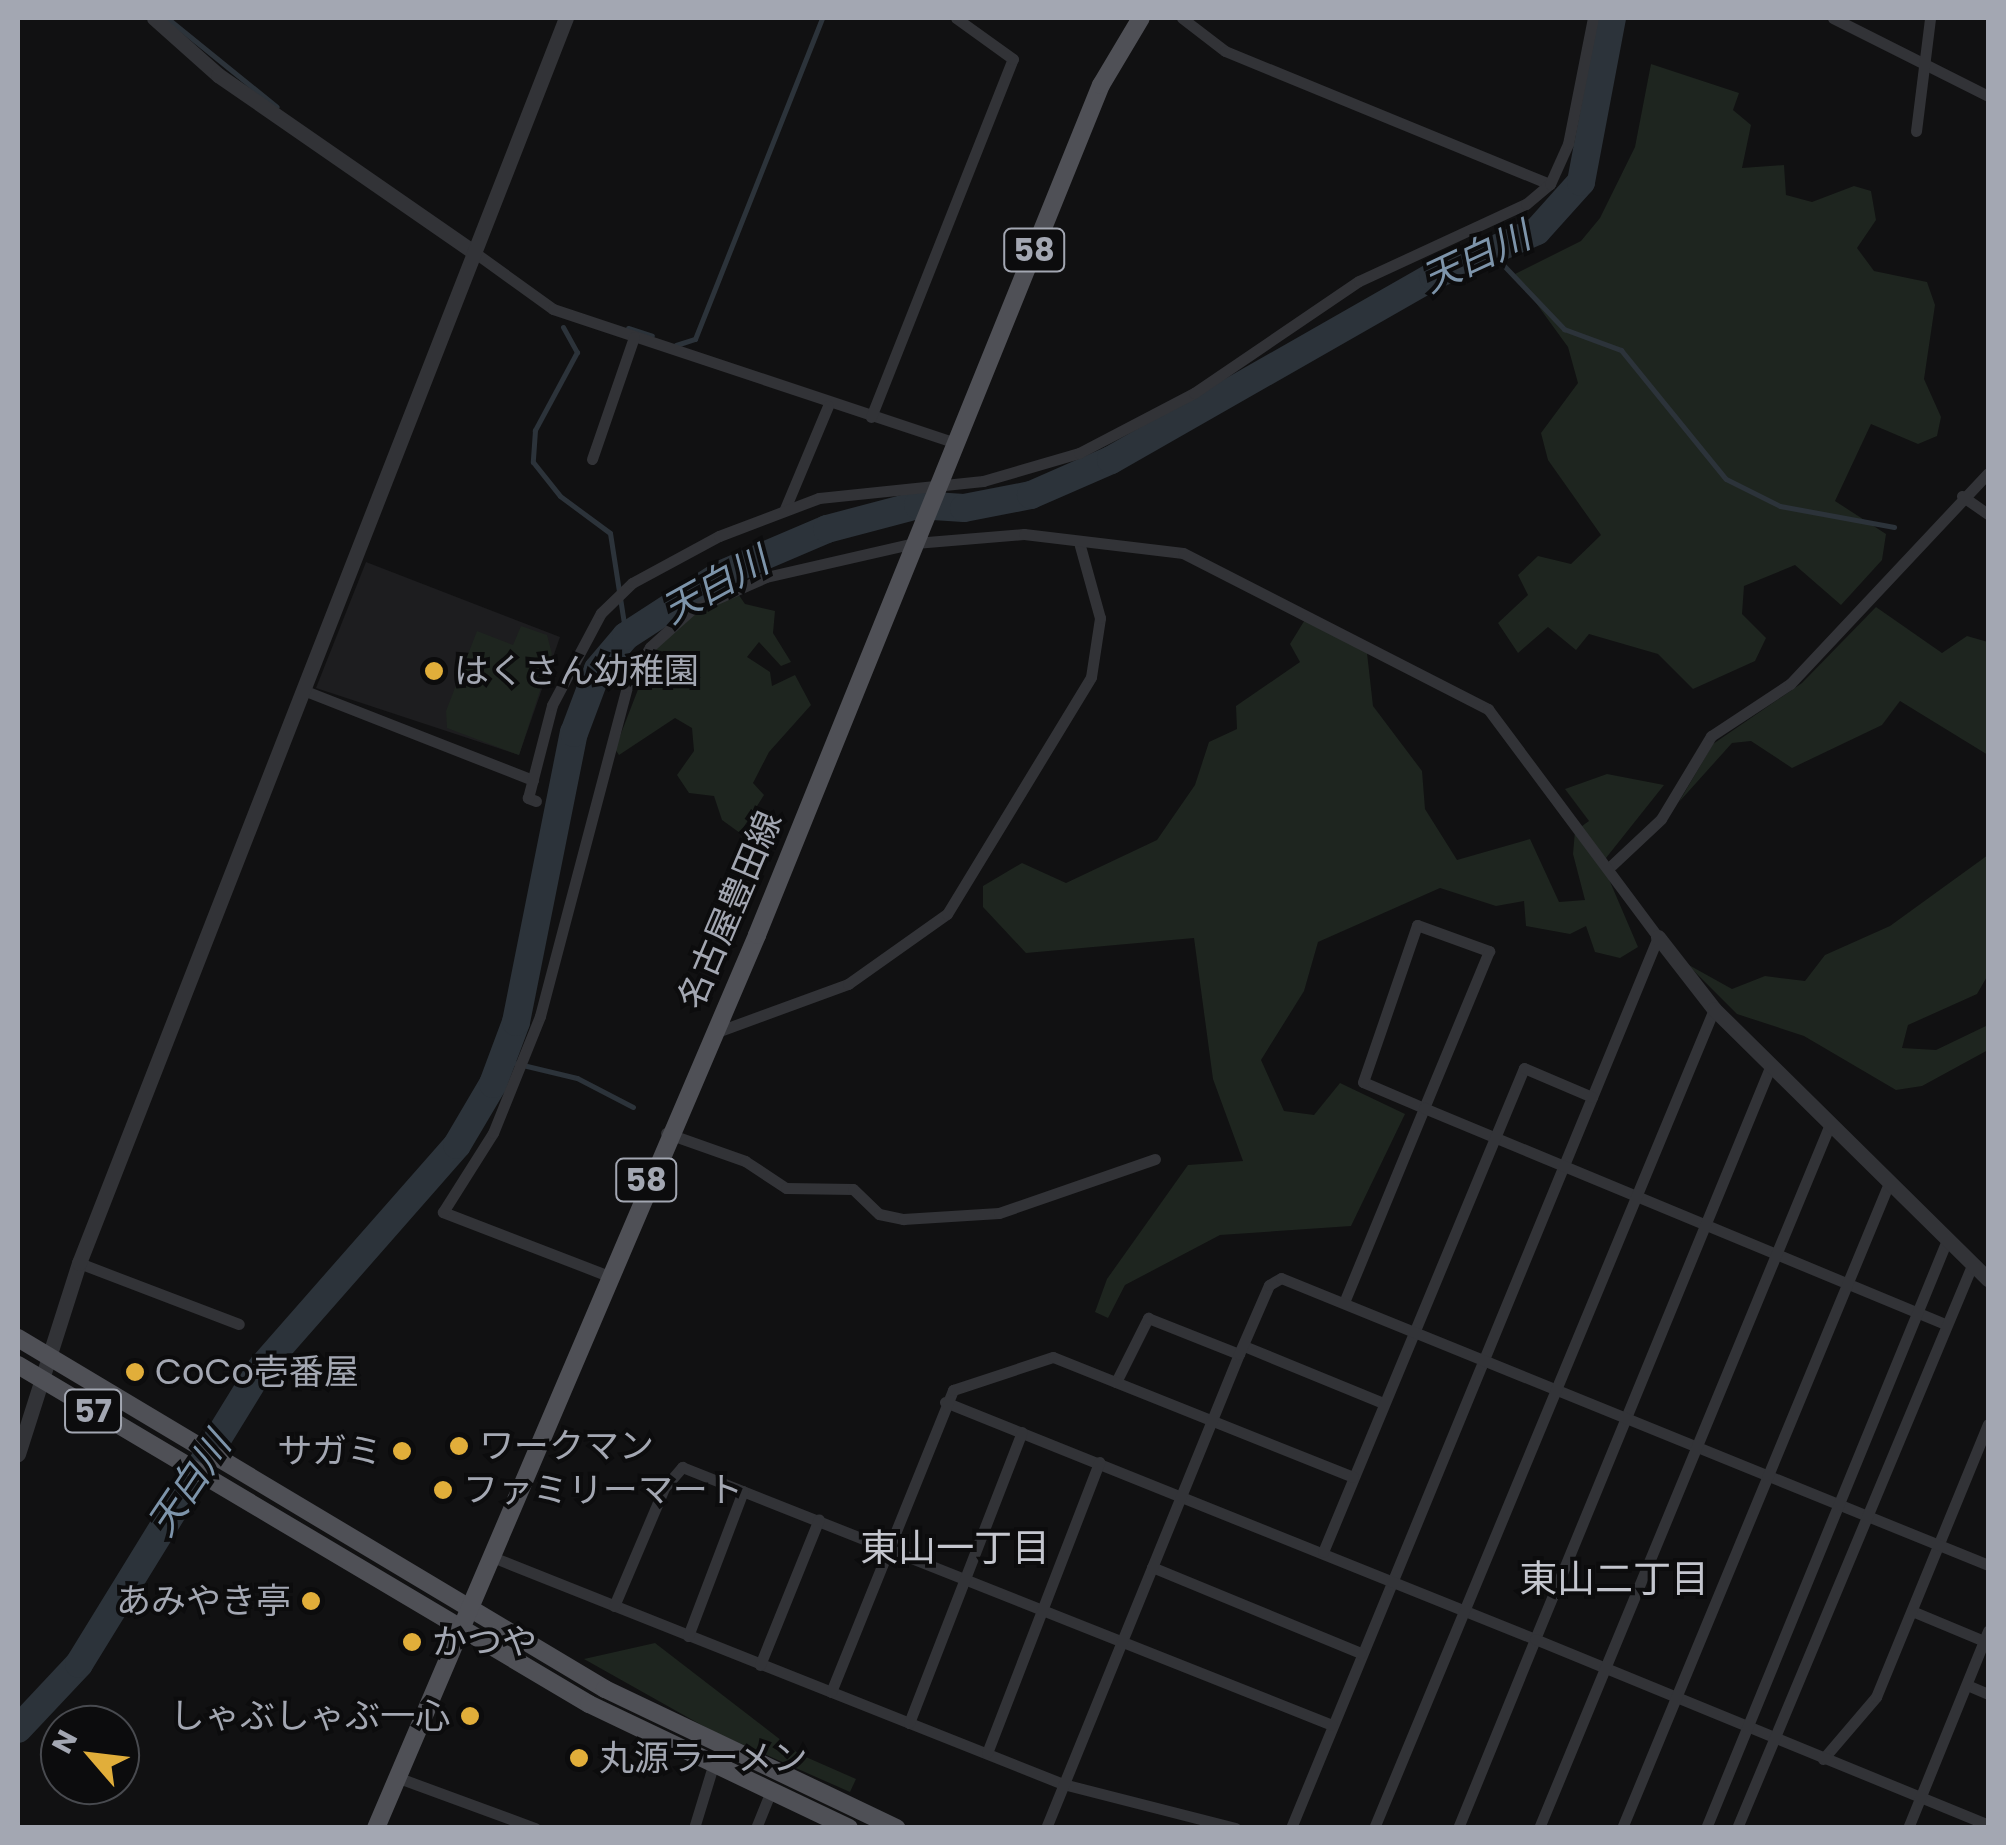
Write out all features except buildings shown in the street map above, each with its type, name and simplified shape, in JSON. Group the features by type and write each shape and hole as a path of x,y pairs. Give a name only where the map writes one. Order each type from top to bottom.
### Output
{"main road":[{"name":"名古屋豊田線","path":"376,1828 469,1621 666,1133 714,1033 1101,85 1141,18"},
{"name":"57","path":"18,1338 235,1470 469,1621 712,1768 850,1828"},
{"name":"57","path":"18,1365 223,1489 469,1621 727,1754 897,1828"}],"street":[{"path":"154,18 218,75 552,308 828,406 956,443"},
{"path":"18,1454 38,1377 79,1263 566,18"},
{"path":"872,417 1013,59 956,18"},
{"path":"1182,18 1225,51 1550,184"},
{"path":"536,800 528,798 552,705 614,599 690,548 784,511 1017,474 1078,453 1194,394 1359,281 1506,215 1550,184 1574,124 1593,18"},
{"path":"1833,18 1988,96"},
{"path":"1916,131 1930,18"},
{"path":"592,460 634,337"},
{"path":"784,511 828,406"},
{"path":"1612,865 1662,819 1710,736 1790,684 1962,496 1988,473"},
{"path":"1962,496 1988,514"},
{"path":"606,1275 444,1212 493,1133 540,1016 627,687 663,633 717,596 845,554 917,538 1012,534 1080,546 1204,558 1464,690 1521,744 1714,1010 1988,1279"},
{"path":"714,1033 848,984 948,914 1090,677 1100,618 1080,546"},
{"path":"303,690 533,780"},
{"path":"1345,1300 1424,1108 1489,951 1423,924 1363,1082 1424,1108 1634,1195 1776,1252 1945,1324"},
{"path":"1291,1828 1658,936"},
{"path":"1374,1828 1714,1010"},
{"path":"1458,1828 1771,1066"},
{"path":"1322,1552 1524,1068 1592,1097"},
{"path":"1538,1828 1830,1124"},
{"path":"666,1133 786,1188 852,1189 879,1214 903,1219 999,1213 1156,1160"},
{"path":"1622,1828 1889,1183"},
{"path":"1706,1828 1947,1240"},
{"path":"79,1263 240,1324"},
{"path":"1737,1828 1973,1263"},
{"path":"1046,1828 1269,1284 1281,1278 1345,1300 1988,1566"},
{"path":"1116,1382 1148,1318 1384,1403"},
{"path":"831,1692 953,1390 1053,1357 1353,1478"},
{"path":"945,1402 1182,1494 1988,1825"},
{"path":"1823,1759 1876,1697 1988,1424"},
{"path":"909,1724 1022,1432"},
{"path":"987,1753 1099,1462"},
{"path":"614,1606 664,1488 682,1467 1332,1725"},
{"path":"688,1636 744,1491"},
{"path":"760,1665 818,1520"},
{"path":"495,1558 1062,1784 1235,1828"},
{"path":"1152,1567 1361,1654"},
{"path":"1908,1828 1986,1636 1912,1611"},
{"path":"1966,1685 1988,1694"},
{"path":"694,1828 712,1768"},
{"path":"399,1778 535,1828"},
{"path":"756,1828 770,1794"}],"shaded area":[{"path":"1651,64 1739,93 1733,110 1751,125 1742,168 1784,165 1786,195 1812,202 1854,186 1871,191 1876,220 1857,248 1874,271 1927,282 1935,305 1924,379 1941,417 1937,436 1918,444 1871,424 1835,501 1886,534 1882,560 1841,605 1795,565 1744,586 1742,614 1766,638 1755,661 1693,689 1658,654 1589,634 1576,650 1548,627 1518,653 1498,623 1528,595 1518,575 1538,556 1571,564 1601,535 1548,460 1541,433 1578,383 1568,347 1515,274 1581,241 1600,218 1635,147"},
{"name":"はくさん幼稚園","path":"366,562 560,637 519,755 316,688"},
{"path":"736,591 745,604 775,611 773,633 791,662 781,666 759,642 747,657 770,672 772,686 795,675 811,705 769,752 753,783 764,795 740,833 722,820 714,796 689,793 677,775 694,751 692,728 675,718 619,755 615,749 654,648 682,618"},
{"path":"1876,607 1942,653 1967,636 1988,642 1988,755 1900,701 1882,725 1792,768 1751,741 1732,743 1679,802 1713,744 1802,683"},
{"path":"1306,618 1367,653 1373,706 1422,771 1425,809 1457,860 1530,839 1559,902 1585,900 1573,854 1575,831 1589,821 1565,789 1607,774 1664,785 1602,863 1638,947 1620,958 1595,952 1586,926 1570,934 1526,926 1524,901 1496,906 1440,888 1318,942 1304,991 1261,1060 1284,1111 1314,1115 1340,1083 1405,1114 1351,1226 1220,1235 1125,1285 1108,1318 1095,1312 1107,1279 1188,1165 1243,1161 1213,1079 1194,938 1026,953 983,907 983,886 1022,863 1066,883 1157,840 1195,785 1209,742 1237,729 1236,706 1300,662 1290,644"},
{"path":"521,626 547,635 552,654 519,755 447,728 446,711 477,631 513,645"},
{"path":"1988,855 1988,975 1977,994 1908,1025 1902,1048 1936,1050 1988,1025 1988,1050 1922,1086 1896,1090 1804,1036 1737,1014 1687,964 1732,989 1765,976 1805,981 1825,955 1890,926"},
{"path":"655,1643 799,1754 856,1779 850,1792 712,1731 584,1659"}],"waterway":[{"path":"167,18 277,107"},
{"path":"676,345 695,339 822,18"},
{"name":"天白川","path":"18,1729 79,1664 262,1367 457,1145 493,1084 516,1022 574,733 598,669 626,636 722,574 827,529 918,505 964,508 1031,495 1111,460 1433,276 1537,231 1581,182 1612,18"},
{"path":"1490,251 1564,329 1621,350 1726,479 1780,506 1894,527"},
{"path":"563,327 577,352 535,430 533,462 560,496 610,533 626,636"},
{"path":"628,328 652,336"},
{"path":"502,1060 577,1078 633,1107"}],"place":[{"name":"はくさん幼稚園","path":"434,671"},
{"name":"CoCo壱番屋","path":"135,1372"},
{"name":"ワークマン","path":"459,1446"},
{"name":"サガミ","path":"402,1451"},
{"name":"ファミリーマート","path":"443,1490"},
{"name":"あみやき亭","path":"311,1601"},
{"name":"かつや","path":"412,1642"},
{"name":"しゃぶしゃぶ一心","path":"470,1716"},
{"name":"丸源ラーメン","path":"579,1758"}],"district":[{"name":"東山一丁目","path":"955,1548"},
{"name":"東山二丁目","path":"1614,1579"}]}
